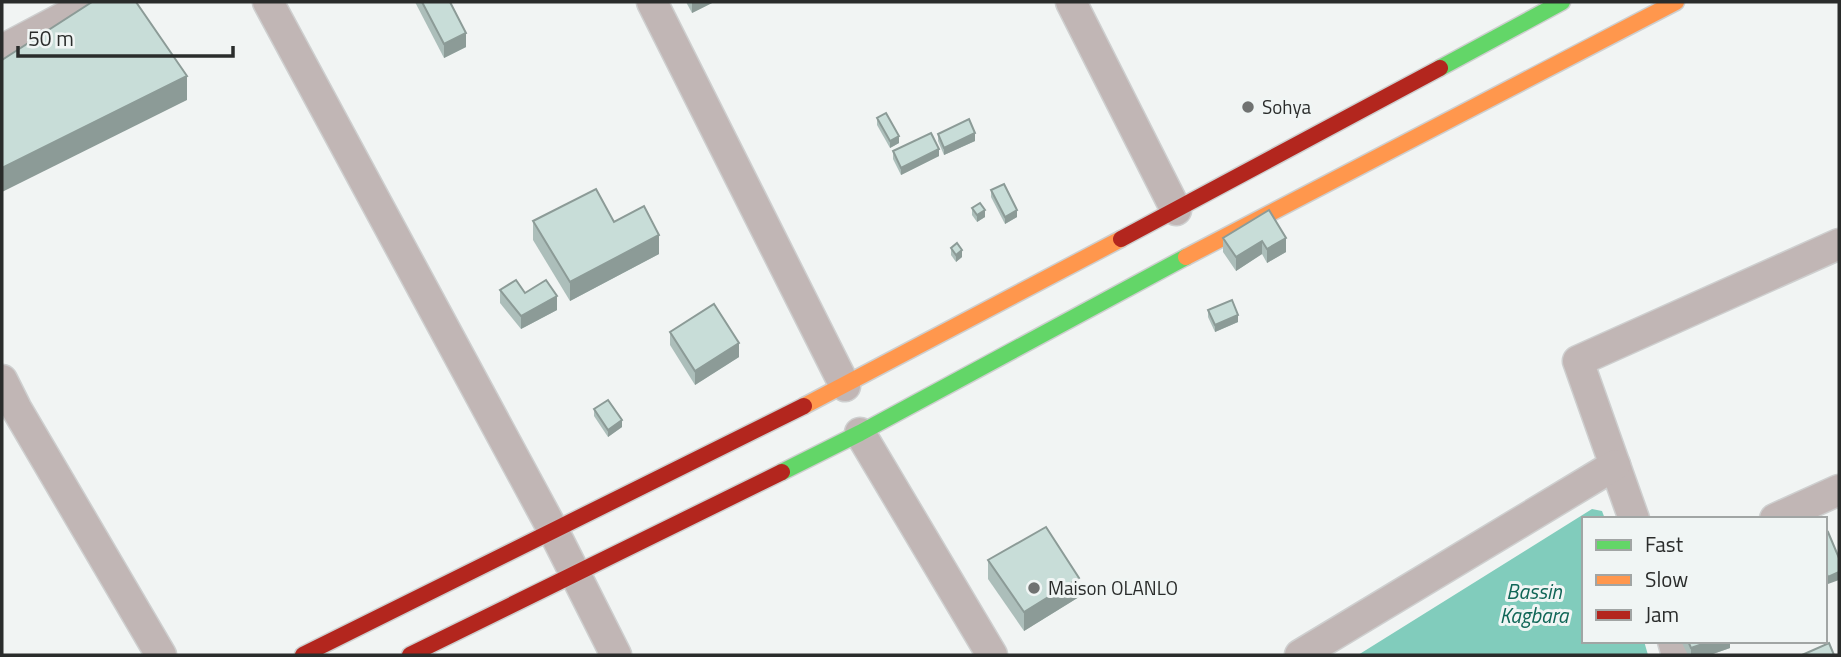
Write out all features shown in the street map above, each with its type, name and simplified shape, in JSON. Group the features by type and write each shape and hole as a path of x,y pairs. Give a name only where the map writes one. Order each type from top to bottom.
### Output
{"street":[{"path":"2,50 93,2"},
{"path":"268,2 553,530 616,655"},
{"path":"652,2 845,386"},
{"path":"1071,2 1176,210"},
{"path":"303,655 845,386 1562,2"},
{"path":"410,655 860,433 1184,258 1676,2"},
{"path":"1633,517 1578,361 1839,244"},
{"path":"2,380 9,412 161,655"},
{"path":"860,433 992,655"},
{"path":"1300,655 1615,465"},
{"path":"1778,517 1839,490"}],"water":[{"name":"Bassin Kagbara","path":"1592,509 1602,511 1604,517 1582,517 1582,643 1645,643 1648,655 1358,655"}],"building":[{"path":"92,2 136,2 187,76 2,168 2,60"},
{"path":"422,2 450,2 466,33 444,44"},
{"path":"886,113 899,136 890,141 877,118"},
{"path":"969,119 975,133 944,148 938,134"},
{"path":"931,133 939,149 901,168 893,151"},
{"path":"1004,184 1017,210 1005,217 991,190"},
{"path":"596,189 614,222 644,206 659,235 570,282 533,221"},
{"path":"980,203 985,210 977,215 972,208"},
{"path":"1269,210 1286,238 1267,249 1262,241 1236,257 1223,238"},
{"path":"957,243 962,250 956,255 951,248"},
{"path":"516,280 525,293 546,280 557,296 521,316 500,290"},
{"path":"1232,300 1238,315 1215,325 1208,310"},
{"path":"714,304 739,343 695,371 670,332"},
{"path":"608,400 622,420 608,430 594,409"},
{"name":"Maison OLANLO","path":"1046,527 1079,578 1024,612 988,560"},
{"path":"1827,533 1839,558 1839,572 1828,577 1827,575"},
{"path":"1689,643 1705,643 1691,648"},
{"path":"1829,643 1834,655 1802,655"}],"traffic: fast":[{"path":"1440,68 1562,2"},
{"path":"782,472 860,433 1186,257"}],"traffic: slow":[{"path":"1186,257 1676,2"},
{"path":"804,406 1121,239"}],"traffic: jam":[{"path":"1121,239 1440,68"},
{"path":"303,655 804,406"},
{"path":"410,655 782,472"}],"place":[{"name":"Sohya","path":"1248,107"},
{"name":"Maison OLANLO","path":"1034,588"}]}
